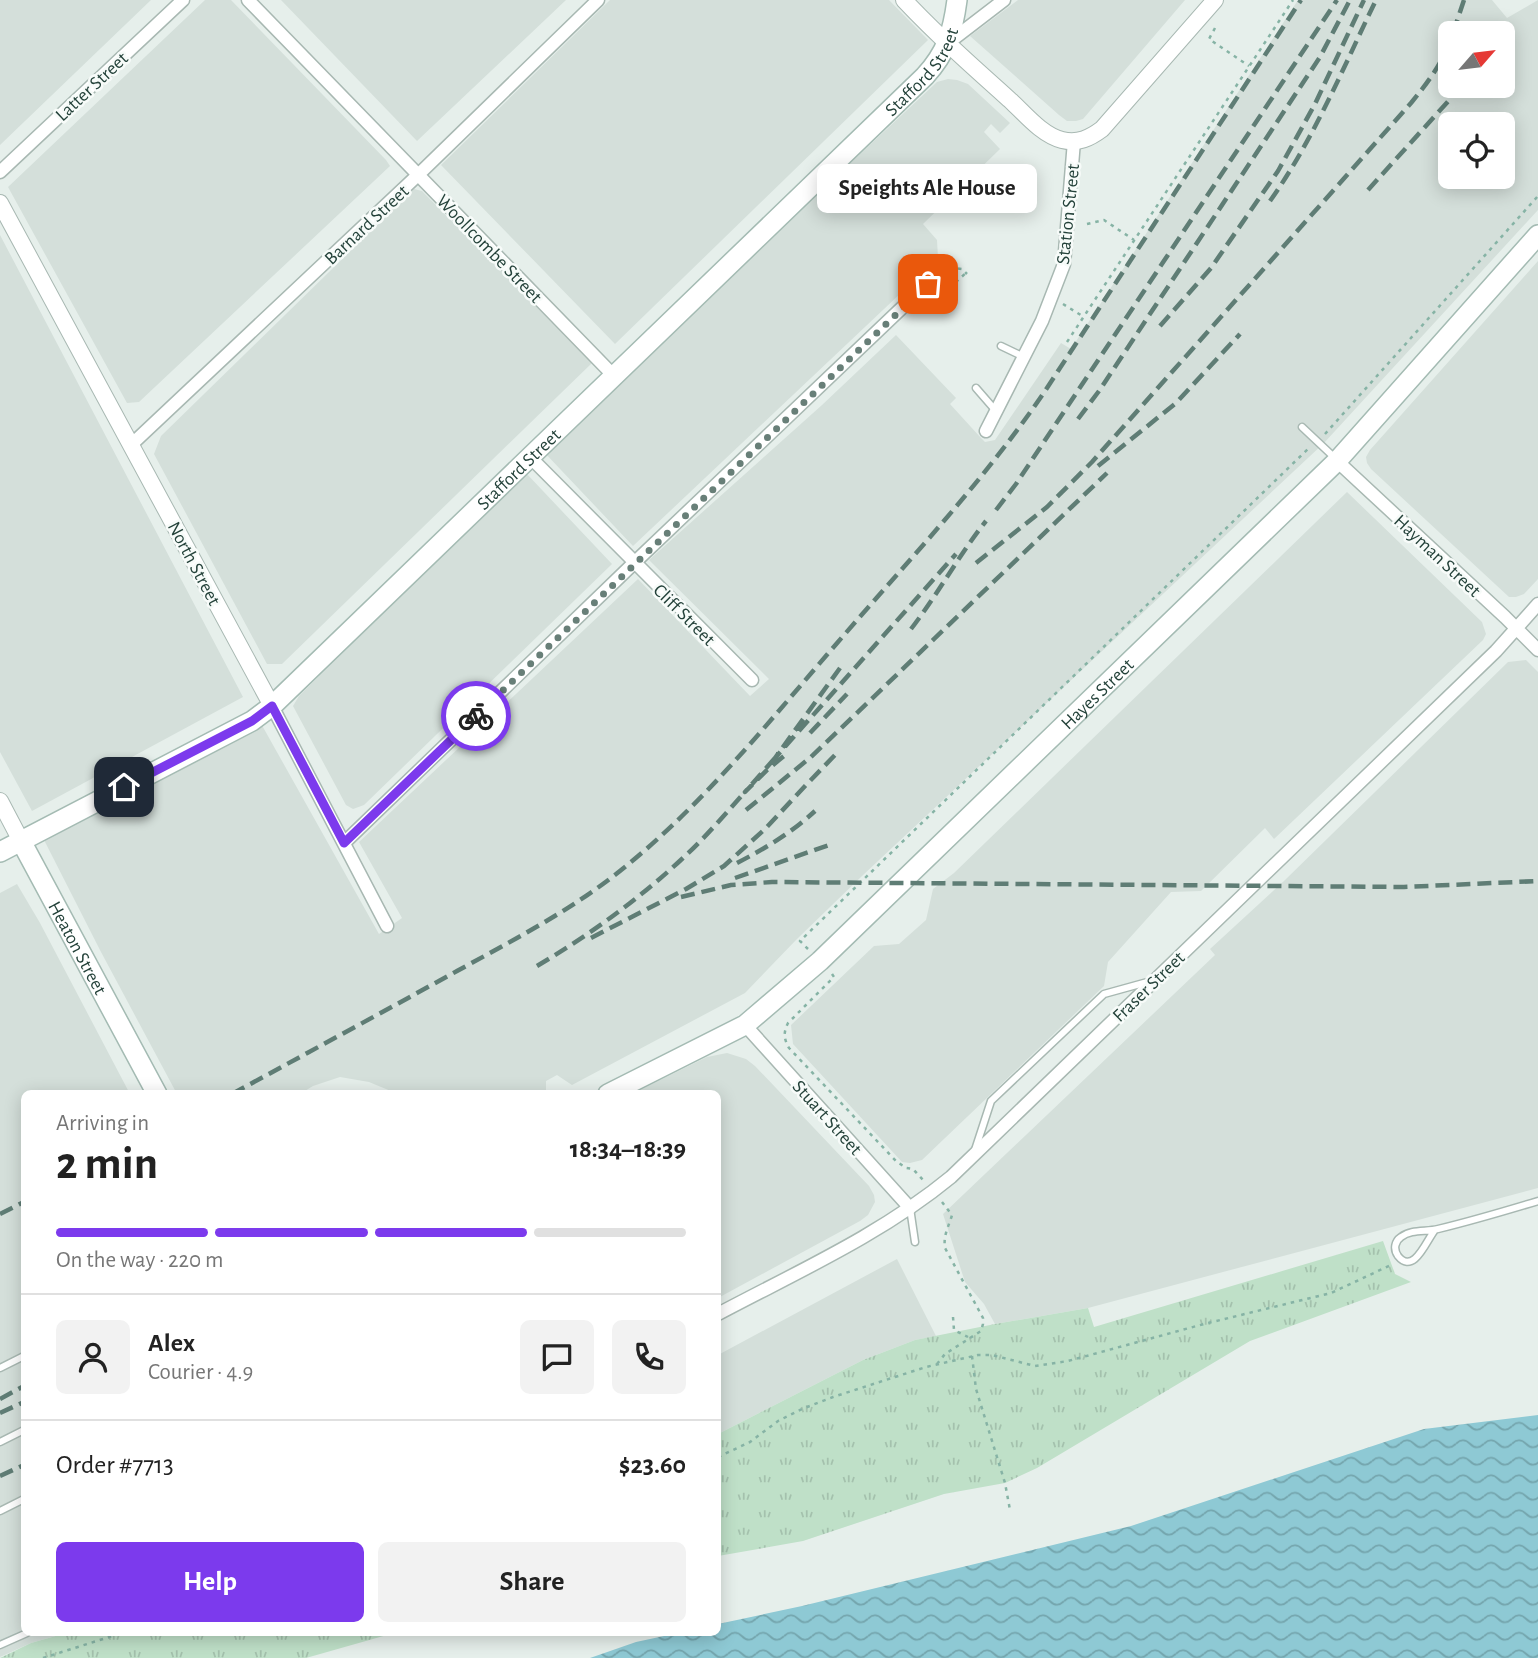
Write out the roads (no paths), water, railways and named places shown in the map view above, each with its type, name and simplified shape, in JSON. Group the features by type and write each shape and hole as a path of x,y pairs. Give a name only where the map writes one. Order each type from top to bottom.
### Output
{"main road":[{"name":"Stafford Street","path":"0,852 252,721 272,706 925,76 941,57 948,43 957,0"},
{"name":"Hayes Street","path":"616,1090 745,1025 820,961 1337,461 1538,235"},
{"name":"Heaton Street","path":"21,841 155,1090"}],"street":[{"name":"Latter Street","path":"0,172 183,0"},
{"name":"Woollcombe Street","path":"248,0 614,376"},
{"name":"Barnard Street","path":"131,445 419,174 598,0"},
{"path":"904,0 1046,132 1062,140 1074,141"},
{"path":"948,43 1004,0"},
{"name":"Station Street","path":"986,430 1024,357 1064,264 1074,141 1092,137 1102,129 1215,0"},
{"name":"North Street","path":"0,203 272,706 387,926"},
{"path":"344,843 932,281"},
{"name":"Cliff Street","path":"531,458 752,680"},
{"name":"Hayman Street","path":"1337,461 1538,650"},
{"name":"Fraser Street","path":"721,1312 855,1241 910,1208 951,1177 1496,651 1538,604"},
{"name":"Heaton Street","path":"0,801 21,841"},
{"name":"Stuart Street","path":"745,1025 910,1208"}],"lane":[{"path":"1001,346 1024,357"},
{"path":"976,388 996,411"},
{"path":"1302,427 1337,461"},
{"path":"973,1155 991,1101 1104,994 1154,980"},
{"path":"1435,1230 1417,1258 1403,1260 1395,1250 1398,1238 1409,1232 1435,1230 1538,1201"},
{"path":"910,1208 915,1242"},
{"path":"0,1367 21,1357"},
{"path":"0,1441 21,1431"},
{"path":"0,1511 21,1500"},
{"path":"0,1645 21,1636"}],"water":[{"path":"1538,1415 1538,1658 590,1658 636,1642 664,1636 721,1636 721,1623 1131,1526 1424,1429"}],"railway":[{"path":"239,1090 571,906 639,855 700,798 944,521 1020,427 1301,0"},
{"path":"996,510 1016,484 1337,0"},
{"path":"1078,419 1320,57 1350,0"},
{"path":"1160,326 1211,268 1278,171 1315,104 1364,0"},
{"path":"1270,201 1314,128 1376,0"},
{"path":"1457,21 1464,0"},
{"path":"976,563 1047,507 1092,462 1411,103 1438,66"},
{"path":"1368,190 1451,98"},
{"path":"1098,466 1176,403 1240,334"},
{"path":"746,810 811,757 1107,473"},
{"path":"911,629 986,521"},
{"path":"840,668 775,758 956,554"},
{"path":"810,733 847,694"},
{"path":"591,938 686,889 724,866 765,829 836,754"},
{"path":"775,758 745,792 784,756"},
{"path":"537,966 594,929 649,888 691,850 745,792"},
{"path":"737,863 778,840 815,811"},
{"path":"735,878 829,845"},
{"path":"681,897 731,885 772,882 1404,887 1538,881"},
{"path":"0,1214 21,1204"},
{"path":"0,1399 21,1388"},
{"path":"0,1413 21,1403"},
{"path":"0,1476 21,1466"}],"place":[{"name":"Speights Ale House","path":"928,284"}]}
